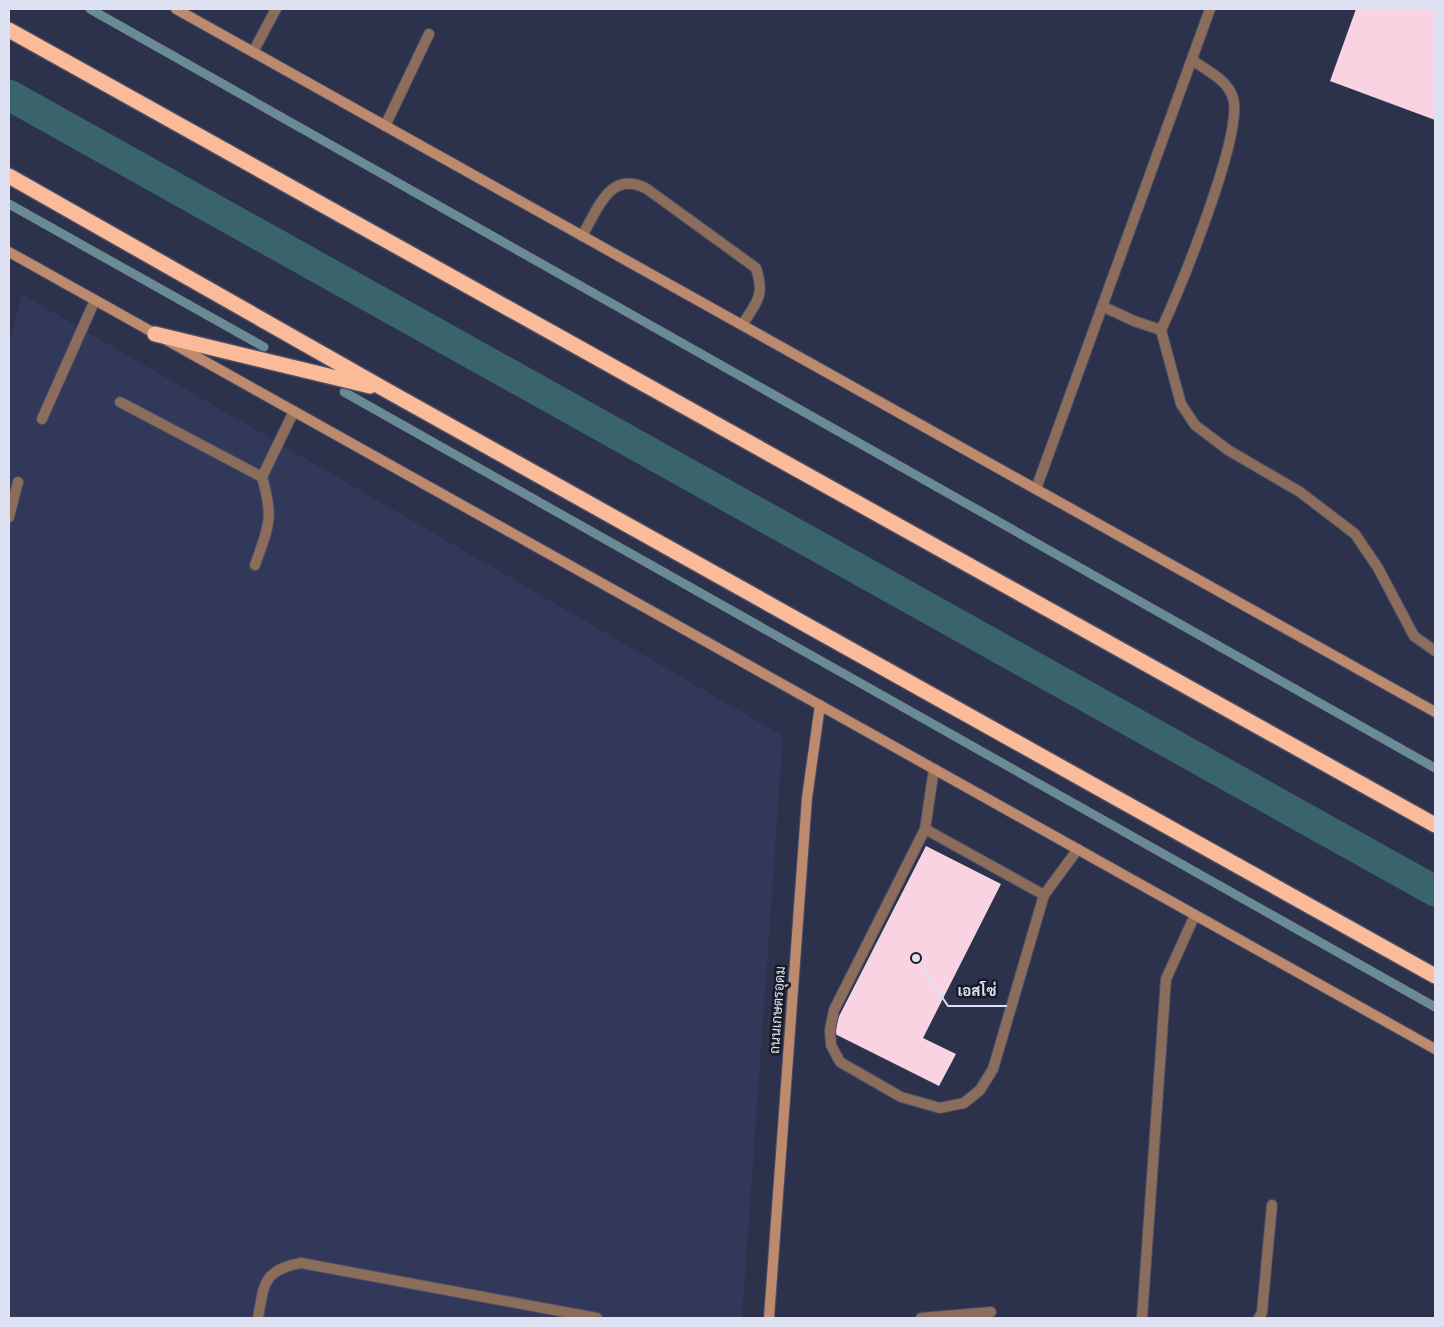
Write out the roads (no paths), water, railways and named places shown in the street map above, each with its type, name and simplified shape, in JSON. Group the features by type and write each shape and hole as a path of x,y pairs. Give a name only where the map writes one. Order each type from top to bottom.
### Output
{"highway":[{"path":"9,30 1435,825"},
{"path":"9,176 386,390 1435,976"},
{"path":"155,334 386,390"}],"main road":[{"path":"176,9 1435,712"},
{"path":"9,252 1435,1049"},
{"name":"ถนนเกษตรอุดม","path":"769,1318 807,798 820,705"}],"lane":[{"path":"253,52 276,9"},
{"path":"1036,489 1104,307 1210,9"},
{"path":"385,126 430,34"},
{"path":"1192,60 1222,81 1233,97 1236,115 1227,154 1175,300 1161,330 1181,404 1195,425 1228,450 1300,492 1354,534 1378,568 1414,636 1435,651"},
{"path":"582,236 614,188 626,182 634,182 647,189 756,268 761,284 758,300 742,325"},
{"path":"42,419 95,300"},
{"path":"1104,307 1134,321 1161,330"},
{"path":"120,402 262,477"},
{"path":"254,565 269,523 269,504 262,477 294,412"},
{"path":"9,517 18,482"},
{"path":"934,769 925,829 834,1010 830,1030 830,1044 840,1062 901,1097 940,1108 964,1103 980,1090 992,1069 1044,895 1078,849"},
{"path":"925,829 1044,895"},
{"path":"1142,1318 1166,979 1195,915"},
{"path":"1259,1318 1262,1312 1272,1205"},
{"path":"258,1318 262,1291 270,1277 282,1267 301,1263 597,1318"},
{"path":"921,1318 992,1312"}],"waterway":[{"path":"90,9 1435,768"},
{"path":"9,95 1435,891"},
{"path":"9,204 264,347"},
{"path":"344,392 1435,1007"}],"place":[{"name":"เอสโซ่","path":"916,958"}]}
